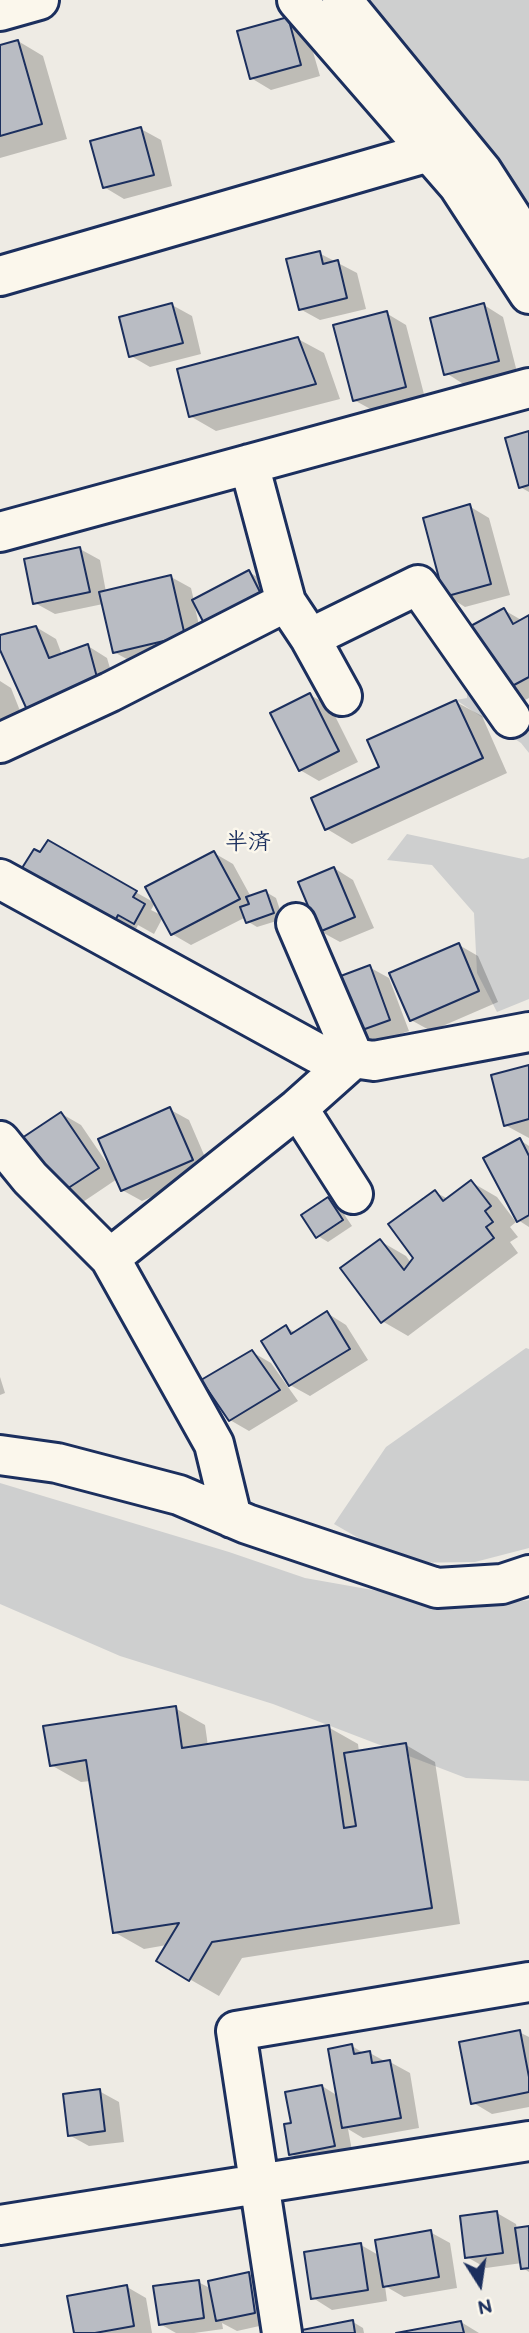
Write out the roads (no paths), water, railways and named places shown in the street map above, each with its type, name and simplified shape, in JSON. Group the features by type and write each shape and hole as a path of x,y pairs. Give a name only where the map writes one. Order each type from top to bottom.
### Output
{"street":[{"path":"0,11 39,0"},
{"path":"297,0 458,185 529,293"},
{"path":"342,0 482,171 529,244"},
{"path":"0,276 429,152"},
{"path":"0,532 529,388"},
{"path":"248,464 286,602 310,638 342,696"},
{"path":"310,638 418,585 511,718"},
{"path":"0,743 110,692 286,602"},
{"path":"0,879 317,1054 374,1061 529,1032"},
{"path":"296,923 354,1058"},
{"path":"110,1258 298,1108 354,1058"},
{"path":"298,1108 353,1194"},
{"path":"0,1141 30,1178 110,1258 214,1444 232,1518"},
{"path":"0,1455 57,1463 179,1495 232,1518 437,1588 502,1584 529,1575"},
{"path":"282,2333 236,2031 529,1982"},
{"path":"0,2225 529,2141"}],"district":[{"name":"半済","path":"248,843"}]}
